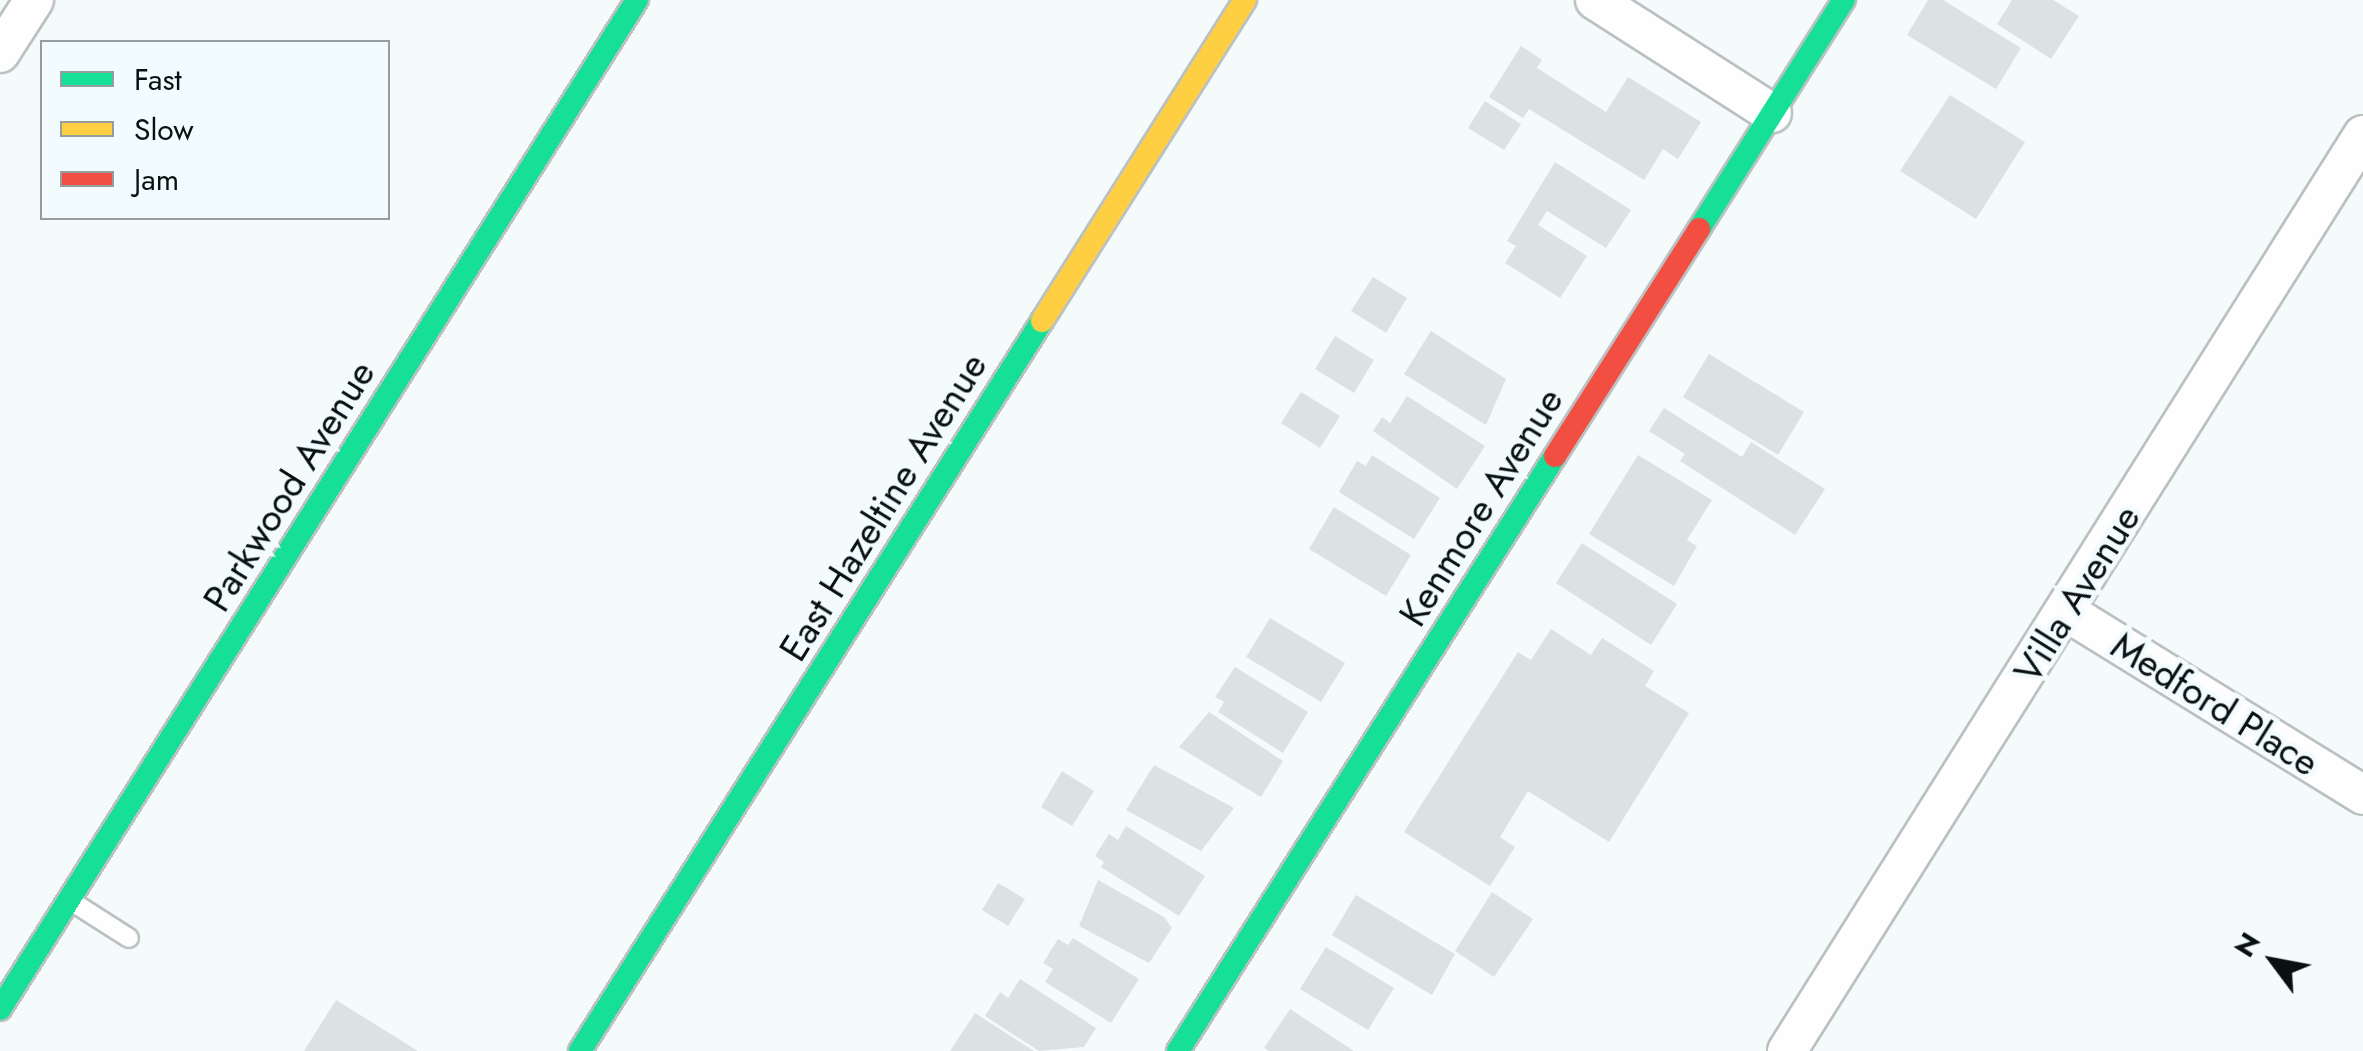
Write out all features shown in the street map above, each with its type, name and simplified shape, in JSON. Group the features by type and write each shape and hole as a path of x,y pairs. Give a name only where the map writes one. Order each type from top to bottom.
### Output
{"street":[{"path":"0,53 34,0"},
{"name":"Parkwood Avenue","path":"0,1008 637,0"},
{"name":"East Hazeltine Avenue","path":"580,1051 1245,0"},
{"path":"1595,0 1772,113"},
{"name":"Kenmore Avenue","path":"1178,1051 1844,0"},
{"name":"Villa Avenue","path":"1787,1051 2067,612 2363,134"},
{"name":"Medford Place","path":"2067,612 2363,795"}],"lane":[{"path":"68,900 129,938"}],"building":[{"path":"1928,0 1943,0 2021,48 1996,89 1907,35"},
{"path":"2012,0 2053,0 2079,16 2051,59 1997,24"},
{"path":"1521,46 1542,60 1537,68 1606,112 1628,77 1701,122 1678,159 1663,149 1644,180 1529,109 1523,118 1489,97"},
{"path":"1950,95 2025,142 1976,219 1900,171"},
{"path":"1485,101 1521,124 1504,150 1468,128"},
{"path":"1555,162 1631,210 1606,248 1547,211 1538,225 1587,256 1560,298 1505,263 1516,246 1507,241"},
{"path":"1373,277 1407,298 1386,333 1351,311"},
{"path":"1431,331 1506,379 1486,425 1404,374"},
{"path":"1335,336 1374,360 1354,393 1315,369"},
{"path":"1709,354 1804,412 1778,455 1683,397"},
{"path":"1301,392 1340,416 1320,448 1281,423"},
{"path":"1407,396 1485,446 1457,489 1373,431 1382,417 1390,423"},
{"path":"1664,408 1742,457 1751,442 1825,489 1795,535 1680,461 1685,454 1649,431"},
{"path":"1372,455 1440,498 1414,539 1339,492 1357,461 1366,466"},
{"path":"1638,455 1712,500 1687,540 1697,546 1674,586 1589,534"},
{"path":"1334,507 1411,555 1386,596 1309,549"},
{"path":"1582,543 1677,604 1651,645 1556,583"},
{"path":"1270,618 1345,663 1321,702 1246,657"},
{"path":"1551,629 1591,655 1602,638 1654,671 1645,686 1689,713 1609,842 1528,791 1500,837 1515,847 1490,886 1404,832 1518,652 1531,660"},
{"path":"1235,667 1308,712 1283,753 1218,712 1224,702 1215,697"},
{"path":"1209,712 1283,761 1261,797 1179,747"},
{"path":"1154,765 1234,808 1201,851 1126,810"},
{"path":"1062,771 1094,791 1072,826 1041,807"},
{"path":"1126,826 1205,876 1179,916 1101,867 1104,862 1095,856 1109,834 1118,840"},
{"path":"1098,880 1164,917 1172,928 1149,963 1079,926"},
{"path":"998,883 1025,899 1008,926 982,910"},
{"path":"1492,892 1533,919 1494,977 1455,951"},
{"path":"1356,895 1455,954 1432,995 1332,935"},
{"path":"1073,938 1139,979 1111,1023 1045,982 1053,969 1043,963 1058,939 1068,945"},
{"path":"1326,947 1394,988 1368,1030 1300,989"},
{"path":"1020,979 1096,1028 1084,1047 1039,1051 985,1016 1000,992 1008,998"},
{"path":"336,1000 418,1051 304,1051"},
{"path":"1290,1009 1354,1051 1264,1048"},
{"path":"975,1013 1034,1051 950,1051"}],"traffic: fast":[{"path":"0,1009 637,0"},
{"path":"1699,229 1844,0"},
{"path":"580,1051 1042,321"},
{"path":"1178,1051 1555,456"}],"traffic: slow":[{"path":"1042,321 1245,0"}],"traffic: jam":[{"path":"1555,456 1699,229"}]}
